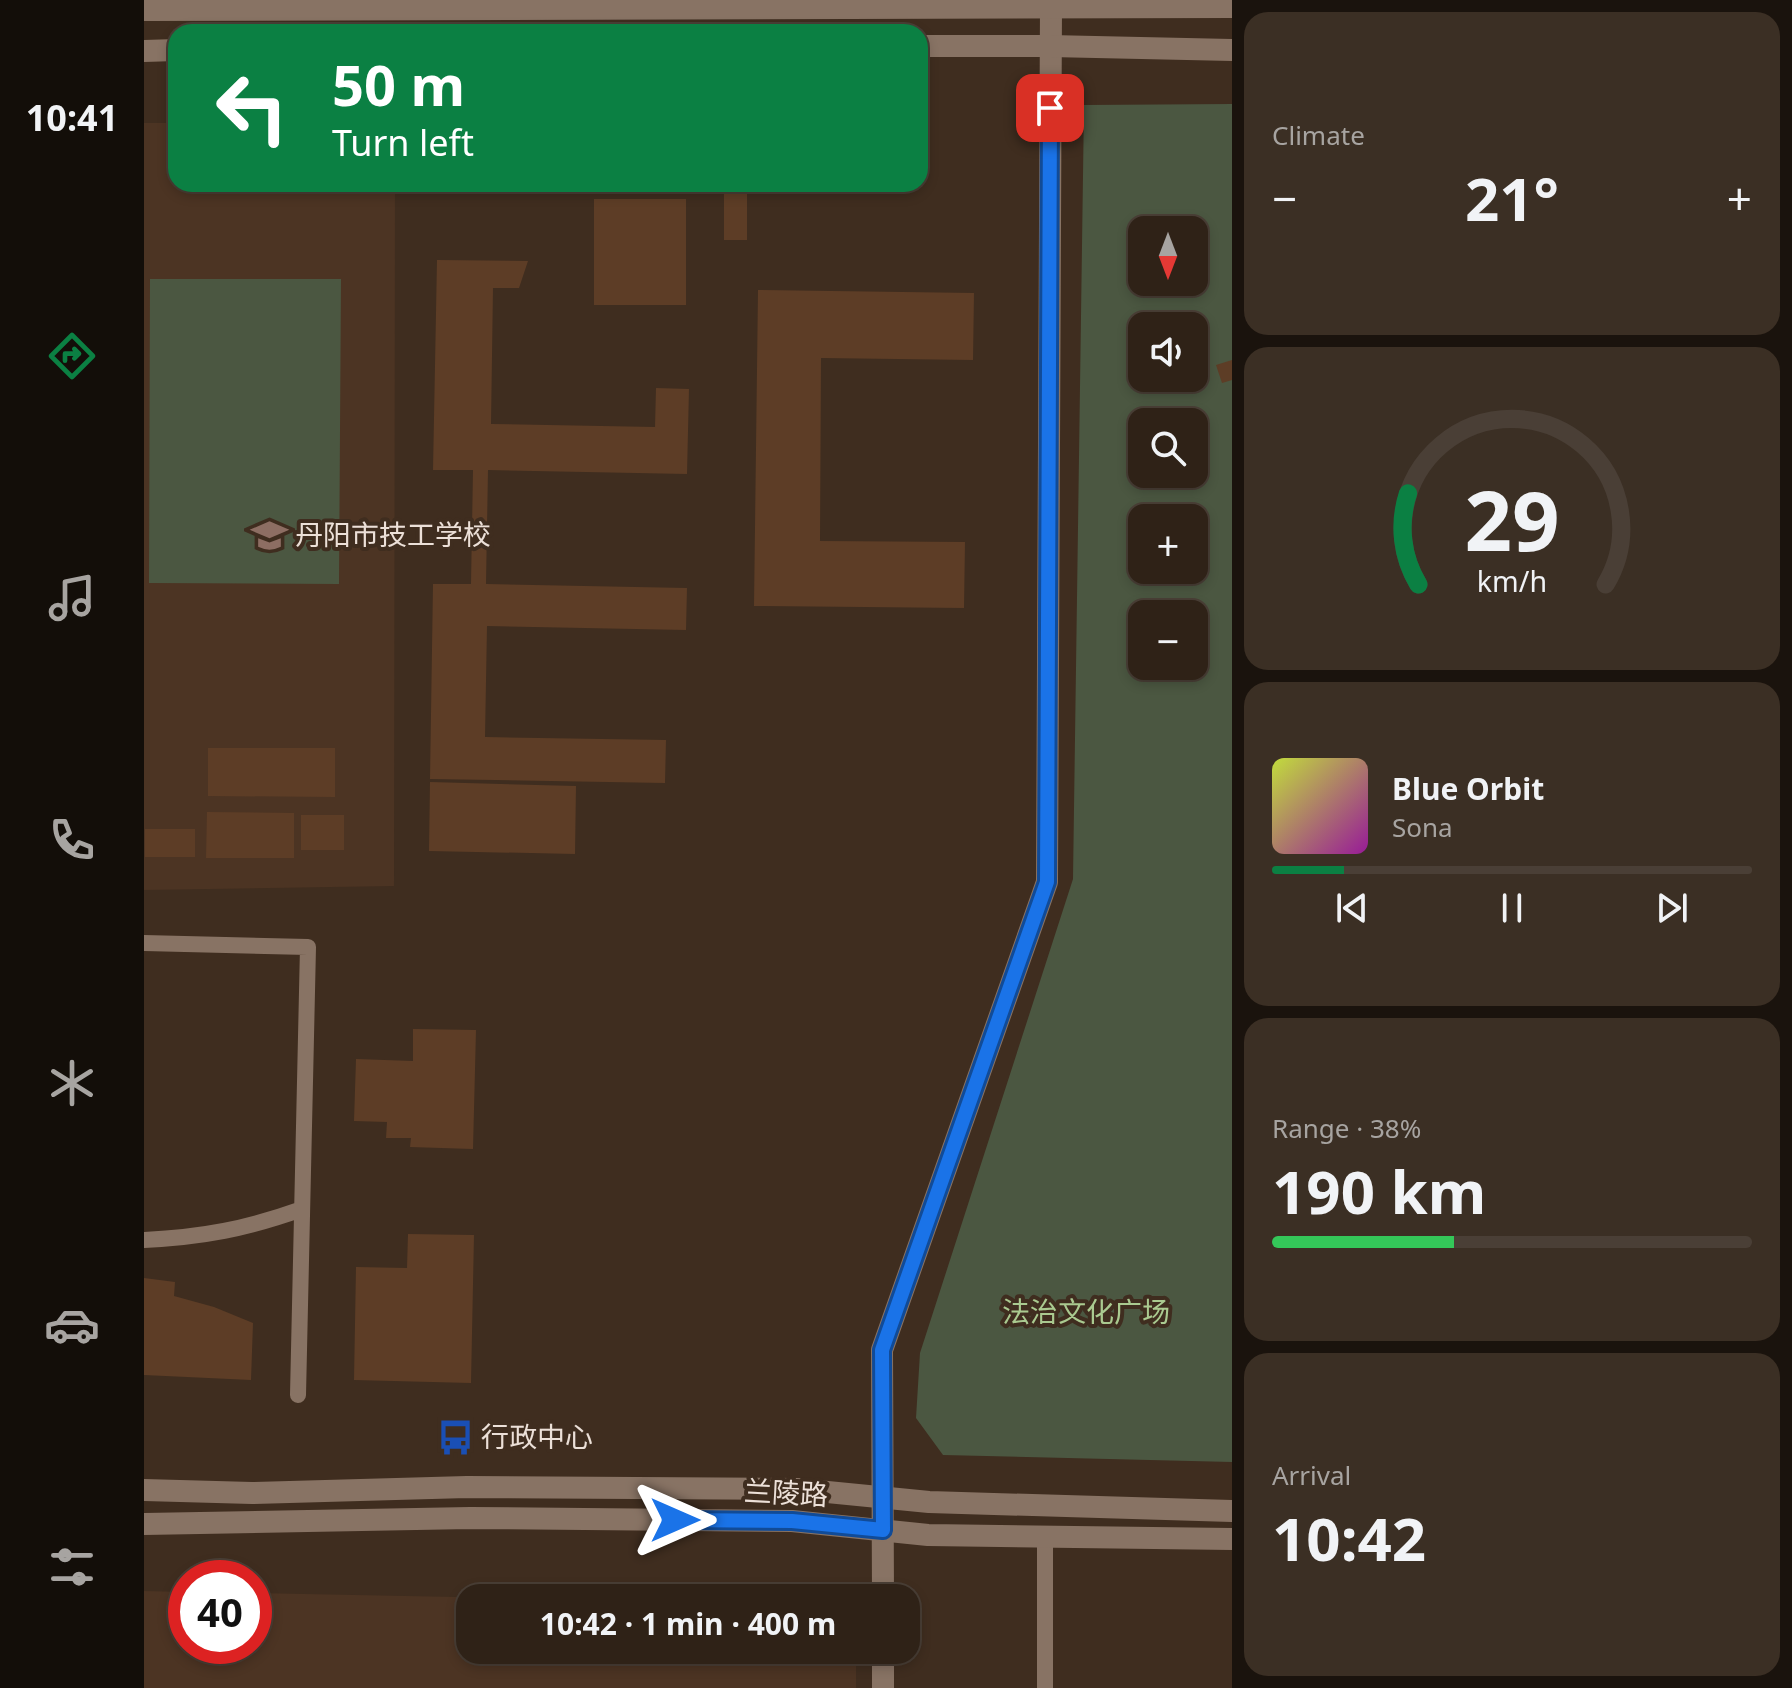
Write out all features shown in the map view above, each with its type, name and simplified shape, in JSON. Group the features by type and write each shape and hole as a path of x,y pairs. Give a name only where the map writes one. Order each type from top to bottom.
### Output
{"street":[{"path":"883,1584 882,1350 1047,882 1051,6"},
{"path":"144,10 1232,7"},
{"path":"928,46 1232,50"},
{"path":"144,51 168,50"},
{"name":"兰陵路","path":"144,1490 252,1493 467,1487 781,1489 945,1503 1232,1511"},
{"name":"兰陵路","path":"144,1524 470,1518 731,1520 792,1521 928,1535 1232,1539"},
{"path":"883,1664 883,1688"}],"lane":[{"path":"144,943 308,947 298,1395"},
{"path":"144,1240 188,1238 254,1226 302,1209"},
{"path":"1045,1537 1045,1688"}],"shaded area":[{"name":"丹阳市技工学校","path":"144,123 168,123 168,192 395,192 394,886 144,890"},
{"path":"144,1591 168,1592 168,1664 272,1664 272,1593 456,1597 456,1664 856,1664 856,1688 144,1688"}],"green space":[{"name":"法治文化广场","path":"1232,104 1232,1462 943,1455 916,1418 920,1353 1073,879 1084,105"},
{"path":"150,279 341,279 339,584 149,583"}],"building":[{"path":"724,192 747,192 747,240 724,240"},
{"path":"594,199 686,199 686,305 594,305"},
{"path":"437,260 528,261 519,288 493,288 491,424 655,427 656,388 689,389 687,474 488,470 486,584 687,588 686,630 487,626 485,737 666,740 665,783 430,779 433,584 471,584 473,470 433,470"},
{"path":"758,290 974,293 973,360 821,358 820,541 965,542 964,608 754,606"},
{"path":"1232,360 1232,380 1222,383 1216,365"},
{"path":"208,748 335,748 335,797 208,796"},
{"path":"430,782 576,786 575,854 429,851"},
{"path":"207,812 294,813 294,858 206,858"},
{"path":"301,815 344,815 344,850 301,850"},
{"path":"145,829 195,829 195,857 145,857"},
{"path":"413,1029 476,1030 473,1149 410,1147 411,1138 386,1138 387,1122 354,1121 356,1059 413,1061"},
{"path":"408,1234 474,1235 471,1383 354,1380 356,1267 407,1268"},
{"path":"144,1278 175,1282 174,1296 214,1307 253,1323 251,1380 144,1375"}],"place":[{"name":"丹阳市技工学校","path":"269,535"},
{"name":"行政中心","path":"455,1437"}],"route":[{"path":"675,1520 792,1521 883,1530 882,1350 1047,882 1050,108"}]}
